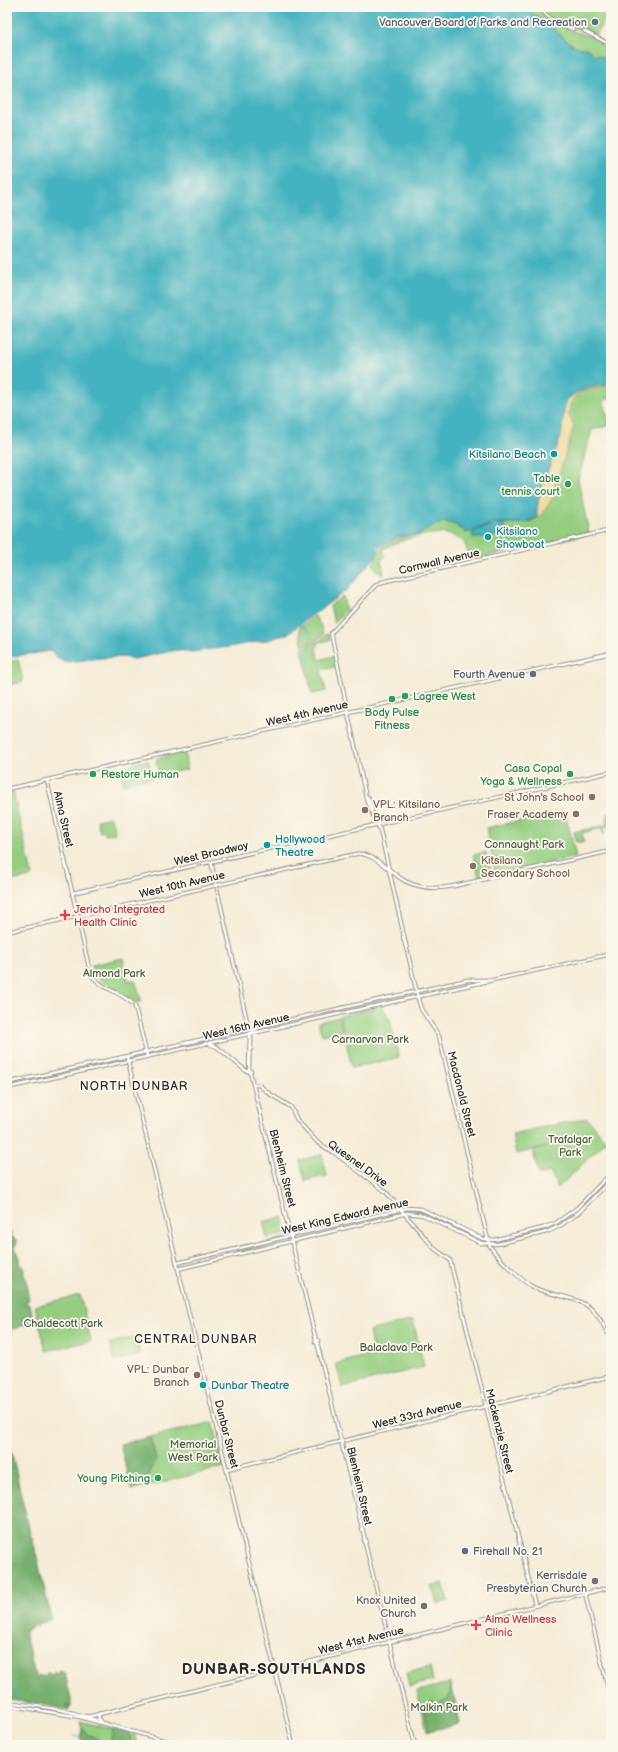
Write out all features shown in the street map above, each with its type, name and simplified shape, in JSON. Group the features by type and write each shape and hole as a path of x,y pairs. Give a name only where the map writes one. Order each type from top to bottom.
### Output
{"main road":[{"path":"540,7 560,25 574,29"},
{"path":"584,31 611,45"},
{"name":"Cornwall Avenue","path":"331,632 375,586 388,580 611,530"},
{"name":"Macdonald Street","path":"331,632 367,796 367,802 378,824 417,996 421,1009 439,1036 489,1244"},
{"name":"West 4th Avenue","path":"7,789 611,653"},
{"name":"West Broadway","path":"72,893 611,772"},
{"name":"Alma Street","path":"47,780 90,972 94,978 134,1005 146,1052"},
{"path":"389,870 408,882 425,888 451,886 611,851"},
{"name":"West 10th Avenue","path":"7,932 361,853 369,856 389,870"},
{"name":"Blenheim Street","path":"211,862 252,1044 251,1070 254,1085 415,1745"},
{"name":"West 16th Avenue","path":"7,1088 611,954"},
{"name":"West 16th Avenue","path":"7,1083 470,980 489,980"},
{"path":"250,1034 262,1026"},
{"path":"217,1047 218,1041"},
{"path":"207,1044 217,1047 246,1071 251,1070"},
{"path":"146,1052 147,1056"},
{"name":"Dunbar Street","path":"127,1057 276,1669 293,1745"},
{"name":"Quesnel Drive","path":"254,1085 259,1085 291,1107 297,1120 318,1143 385,1191 434,1248 450,1260"},
{"name":"West King Edward Avenue","path":"177,1264 410,1208 421,1210 480,1238 488,1240 529,1232 556,1223 577,1208 611,1173"},
{"name":"West King Edward Avenue","path":"178,1269 411,1213 423,1215 477,1242 498,1244 537,1234 560,1226 577,1214 611,1180"},
{"path":"409,1218 411,1213"},
{"path":"292,1241 301,1233"},
{"path":"480,1238 486,1233"},
{"path":"278,1244 289,1239 291,1236"},
{"path":"489,1244 493,1251 520,1277 534,1288 577,1300 586,1305 596,1314 611,1340"},
{"name":"Mackenzie Street","path":"450,1260 535,1605"},
{"path":"178,1269 180,1265 187,1261"},
{"name":"West 33rd Avenue","path":"227,1469 611,1376"},
{"name":"West 41st Avenue","path":"82,1716 86,1717 611,1587"},
{"path":"585,1593 611,1701"},
{"path":"7,1702 82,1716 97,1722 181,1745"},
{"path":"7,1705 82,1716"},
{"path":"100,1713 98,1718 101,1723"},
{"name":"West 41st Avenue","path":"82,1716 92,1715"},
{"path":"86,1717 97,1722"}],"green space":[{"path":"522,7 611,7 596,35 584,30 566,27 568,30 594,37 611,47 611,57 606,59 598,55 593,55 587,49 577,47 574,51 574,45 559,36 548,24"},
{"path":"611,380 611,399 606,399 604,401 609,425 592,430 578,479 589,534 470,560 465,544 456,537 446,534 424,535 402,541 383,549 385,556 381,561 384,574 382,576 373,565 379,550 391,542 442,522 456,524 457,527 465,531 465,533 493,523 520,523 533,521 565,406 583,390"},
{"path":"343,596 346,611 334,623 330,606"},
{"path":"315,616 321,626 323,635 313,642 303,646 299,628"},
{"path":"326,634 329,635 330,640 319,642 318,646 316,647 319,660 333,656 336,667 321,670 326,691 312,694 302,649 320,641"},
{"path":"18,659 23,682 7,685 7,663"},
{"path":"184,752 188,769 159,776 156,759"},
{"path":"148,760 152,777 123,784 120,767"},
{"path":"13,791 32,875 31,877 7,882 7,792"},
{"name":"Connaught Park","path":"565,811 576,857 496,875 486,828"},
{"path":"611,814 611,826 603,828 604,835 602,828 582,833 584,842 576,842 574,832 606,825 608,823 606,815"},
{"path":"111,817 115,833 105,835 104,831 100,832 97,820"},
{"path":"486,852 492,874 479,877 473,855"},
{"name":"Almond Park","path":"123,958 128,980 135,980 142,1002 135,1002 92,973 92,965"},
{"name":"Carnarvon Park","path":"382,1006 390,1020 399,1057 352,1068 340,1016"},
{"path":"339,1017 342,1030 339,1031 340,1038 337,1039 335,1032 322,1035 318,1022"},
{"name":"Trafalgar Park","path":"587,1118 606,1141 558,1188 551,1172 539,1175 533,1151 546,1147 516,1154 512,1134"},
{"path":"322,1155 327,1176 305,1181 300,1160"},
{"path":"411,1209 422,1211 486,1241 486,1243 422,1214 405,1212 406,1210"},
{"path":"283,1217 287,1234 267,1238 263,1222"},
{"path":"7,1231 11,1232 11,1236 17,1241 15,1248 20,1257 20,1263 24,1269 24,1275 27,1280 29,1300 25,1303 30,1305 35,1322 34,1324 20,1326 16,1329 14,1328 7,1333"},
{"path":"288,1237 283,1242 277,1244 237,1253 235,1250"},
{"name":"Chaldecott Park","path":"80,1295 91,1341 46,1351 35,1306"},
{"name":"Balaclava Park","path":"413,1320 424,1367 342,1387 336,1364 373,1354 369,1331"},
{"path":"136,1337 140,1355 114,1361 110,1343"},
{"name":"Memorial West Park","path":"213,1422 224,1467 131,1490 147,1482 151,1468 156,1460 150,1437"},
{"path":"150,1437 156,1460 151,1468 147,1482 131,1490 120,1444"},
{"path":"7,1440 13,1458 26,1514 24,1516 27,1518 30,1534 33,1540 51,1617 50,1620 37,1624 37,1628 36,1625 25,1631 25,1635 36,1679 38,1676 45,1676 48,1672 53,1676 54,1672 57,1674 59,1671 62,1671 60,1676 62,1680 62,1673 65,1673 71,1699 71,1707 66,1706 70,1708 69,1710 34,1703 7,1700"},
{"path":"443,1583 448,1601 437,1604 432,1586"},
{"path":"430,1667 433,1681 409,1686 406,1673"},
{"name":"Malkin Park","path":"451,1683 460,1723 427,1731 417,1691"},
{"path":"451,1686 460,1724 429,1731 424,1708 431,1701 438,1703 448,1699"},
{"path":"80,1721 136,1735 138,1745 86,1745"},
{"path":"82,1728 88,1735 110,1745 84,1745 80,1739"},
{"path":"113,1729 129,1733 132,1745 110,1745"}],"sand":[{"path":"611,366 611,387 589,389 577,395 570,406 569,414 574,426 555,484 554,496 542,515 527,522 493,523 465,533 551,403"}],"water":[{"path":"7,7 522,7 548,24 576,47 588,49 594,55 598,55 606,59 611,57 611,381 606,385 582,390 567,400 564,409 561,436 538,500 537,518 523,523 493,523 467,533 456,525 443,521 441,524 434,525 420,534 398,537 379,547 375,557 348,589 287,634 268,640 191,652 177,650 134,659 124,657 100,658 68,662 60,660 50,651 7,658"},
{"path":"504,524 506,532 493,536 488,534 483,538 473,538 472,533 485,527"}],"waterway":[{"path":"300,625 310,632 309,644"},
{"path":"309,647 309,650 305,655 309,659 309,666 316,673"},
{"path":"7,1670 9,1672 7,1675"},
{"path":"7,1679 8,1684 13,1685 14,1693 18,1698"},
{"path":"74,1736 82,1738 84,1744 89,1745"}],"place":[{"name":"Vancouver Board of Parks and Recreation","path":"595,22"},
{"name":"Kitsilano Beach","path":"554,454"},
{"name":"Table tennis court","path":"568,484"},
{"name":"Kitsilano Showboat","path":"488,537"},
{"name":"Fourth Avenue","path":"533,674"},
{"name":"Lagree West","path":"405,696"},
{"name":"Body Pulse Fitness","path":"392,699"},
{"name":"Restore Human","path":"93,774"},
{"name":"Casa Copal Yoga & Wellness","path":"570,774"},
{"name":"St John's School","path":"592,797"},
{"name":"VPL: Kitsilano Branch","path":"365,810"},
{"name":"Fraser Academy","path":"576,814"},
{"name":"Hollywood Theatre","path":"267,845"},
{"name":"Kitsilano Secondary School","path":"473,866"},
{"name":"Jericho Integrated Health Clinic","path":"65,915"},
{"name":"VPL: Dunbar Branch","path":"197,1375"},
{"name":"Dunbar Theatre","path":"203,1385"},
{"name":"Young Pitching","path":"158,1478"},
{"name":"Firehall No. 21","path":"465,1551"},
{"name":"Kerrisdale Presbyterian Church","path":"595,1581"},
{"name":"Knox United Church","path":"424,1606"},
{"name":"Alma Wellness Clinic","path":"476,1625"}],"district":[{"name":"NORTH DUNBAR","path":"134,1086"},
{"name":"CENTRAL DUNBAR","path":"196,1339"},
{"name":"DUNBAR-SOUTHLANDS","path":"274,1669"}]}
